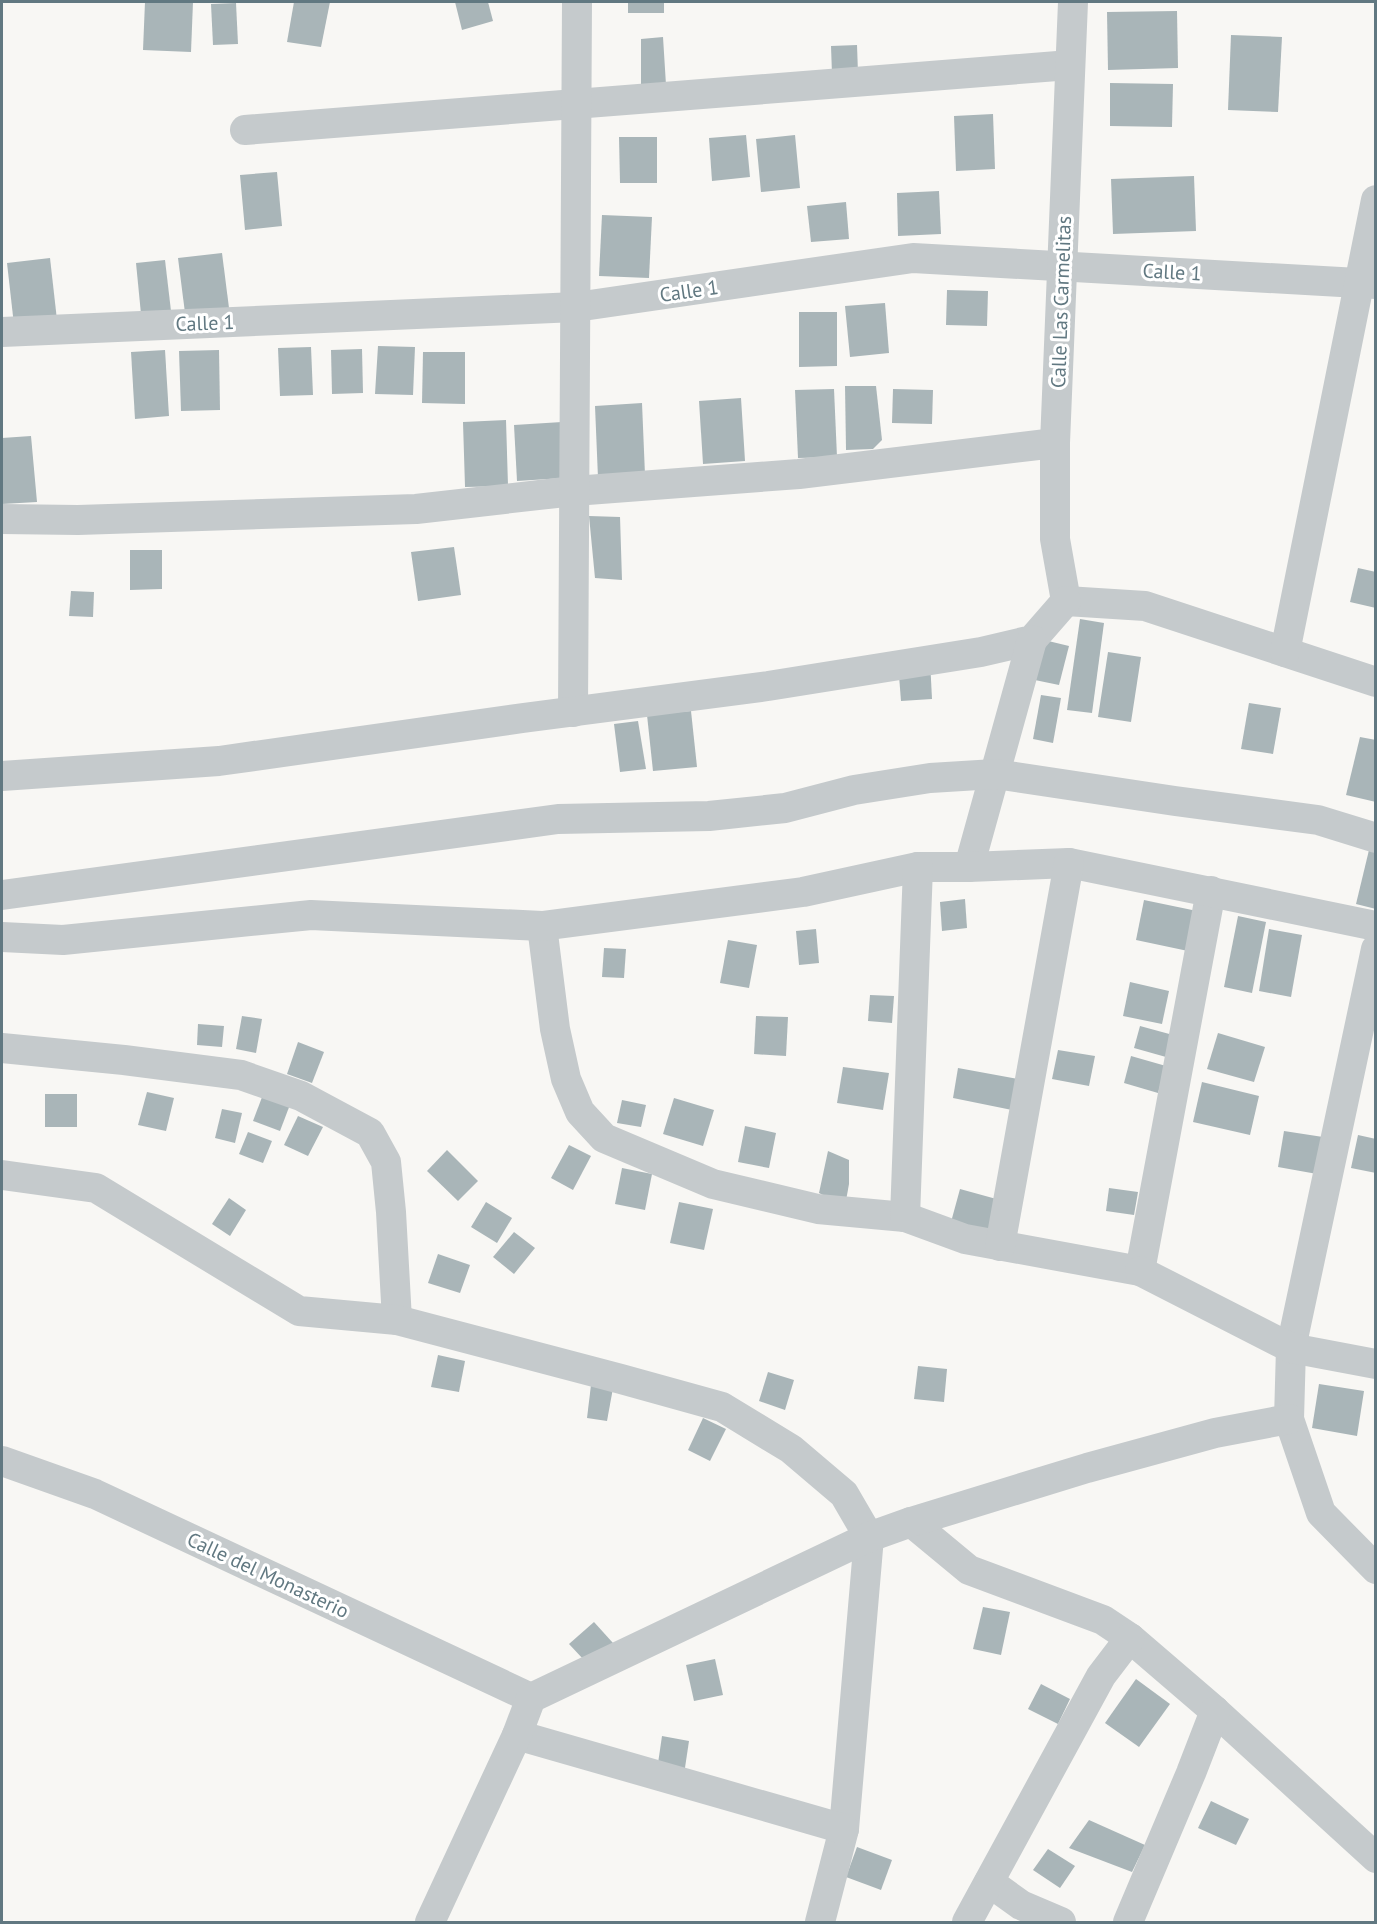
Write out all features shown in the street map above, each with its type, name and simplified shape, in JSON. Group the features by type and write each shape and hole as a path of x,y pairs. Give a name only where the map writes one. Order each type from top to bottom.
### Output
{"street":[{"path":"573,712 577,2"},
{"name":"Calle Las Carmelitas","path":"1066,601 1055,539 1055,443 1073,2"},
{"path":"245,130 1070,65"},
{"path":"1285,652 1367,283 1376,200"},
{"name":"Calle 1","path":"2,332 576,308 913,258 1367,283"},
{"path":"2,519 78,520 416,509 574,491 799,474 1055,443"},
{"path":"969,867 1032,640 1066,601 1145,606 1376,682"},
{"path":"2,776 219,761 768,686 981,652 1032,640"},
{"path":"2,895 558,819 709,816 785,808 854,790 930,777 995,774 1318,820 1376,838"},
{"path":"1000,1245 1069,863"},
{"path":"2,937 63,940 311,915 542,926 803,892 918,867 1069,863 1376,926"},
{"path":"905,1217 918,867"},
{"path":"1140,1271 1211,891"},
{"path":"542,926 555,1029 566,1079 580,1112 603,1138 713,1184 818,1209 905,1217 965,1239 1140,1271 1291,1348 1376,1364"},
{"path":"1376,949 1291,1348 1289,1419 1321,1513 1376,1569"},
{"path":"2,1048 241,1075 301,1096 369,1133 386,1162 397,1320"},
{"path":"2,1175 96,1188 299,1311 397,1320 722,1407 791,1449 844,1494 869,1537 844,1829 820,1923"},
{"path":"430,1923 517,1735 531,1698 869,1537 1097,1465 1215,1433 1289,1419"},
{"name":"Calle del Monasterio","path":"2,1461 95,1494 531,1698"},
{"path":"911,1522 969,1570 1103,1620 1130,1638 1215,1711 1376,1858"},
{"path":"967,1923 1101,1676 1130,1638"},
{"path":"1128,1923 1215,1711"},
{"path":"517,1735 844,1829"},
{"path":"989,1882 1022,1905 1061,1923"}],"building":[{"path":"145,2 193,2 191,52 143,50"},
{"path":"294,2 330,2 321,47 287,42"},
{"path":"455,2 488,2 493,21 462,30"},
{"path":"628,2 664,2 664,13 628,13"},
{"path":"236,3 238,44 213,45 211,4"},
{"path":"1177,11 1178,68 1108,70 1107,12"},
{"path":"1231,35 1282,37 1278,112 1228,110"},
{"path":"663,37 666,85 641,86 641,39"},
{"path":"857,45 858,73 832,74 831,46"},
{"path":"1110,83 1173,84 1172,127 1110,126"},
{"path":"993,114 995,169 956,171 954,116"},
{"path":"746,135 750,177 712,181 709,138"},
{"path":"795,135 800,188 761,192 756,139"},
{"path":"619,137 657,137 657,183 620,183"},
{"path":"277,172 282,226 245,230 240,175"},
{"path":"1194,176 1196,231 1113,234 1111,179"},
{"path":"939,191 941,234 898,236 897,193"},
{"path":"846,202 849,239 811,242 807,206"},
{"path":"602,215 652,217 649,278 599,276"},
{"path":"222,253 229,308 185,313 178,258"},
{"path":"50,258 57,320 14,325 7,263"},
{"path":"165,260 171,311 141,314 136,263"},
{"path":"947,290 988,291 987,326 946,325"},
{"path":"885,303 889,353 850,357 845,306"},
{"path":"799,312 837,312 837,366 799,367"},
{"path":"378,346 415,347 413,395 375,394"},
{"path":"311,347 313,395 280,396 278,348"},
{"path":"362,349 363,393 332,394 331,350"},
{"path":"165,350 169,416 135,419 131,352"},
{"path":"219,350 220,410 181,411 179,351"},
{"path":"423,352 465,352 465,404 422,403"},
{"path":"845,386 876,386 882,440 873,449 846,450"},
{"path":"834,389 837,457 798,458 795,390"},
{"path":"893,389 933,390 932,424 892,423"},
{"path":"741,398 745,461 703,464 699,401"},
{"path":"642,403 645,475 598,478 595,406"},
{"path":"506,420 508,486 465,487 463,422"},
{"path":"562,422 564,478 517,481 514,425"},
{"path":"31,436 37,502 2,504 2,438"},
{"path":"589,516 620,517 622,580 595,578"},
{"path":"454,547 461,595 418,601 411,552"},
{"path":"130,550 162,550 162,589 130,590"},
{"path":"1358,568 1376,572 1376,608 1350,602"},
{"path":"71,591 94,592 93,617 69,616"},
{"path":"1080,619 1104,623 1092,713 1067,710"},
{"path":"1040,639 1069,646 1059,685 1030,679"},
{"path":"1108,652 1141,657 1131,722 1098,717"},
{"path":"930,660 932,699 901,701 898,663"},
{"path":"1041,695 1061,698 1053,743 1033,739"},
{"path":"1249,703 1281,708 1273,754 1241,749"},
{"path":"691,711 697,767 653,771 647,715"},
{"path":"638,721 646,769 620,772 614,724"},
{"path":"1360,737 1376,740 1376,802 1346,795"},
{"path":"1369,850 1376,852 1376,909 1356,904"},
{"path":"965,899 967,928 942,931 940,902"},
{"path":"1144,900 1197,911 1188,951 1136,940"},
{"path":"1238,916 1266,922 1252,993 1224,987"},
{"path":"816,929 819,963 799,965 796,931"},
{"path":"1269,929 1302,935 1291,997 1259,991"},
{"path":"728,940 757,945 749,988 720,983"},
{"path":"604,948 626,949 624,978 602,977"},
{"path":"1130,982 1169,991 1162,1024 1123,1016"},
{"path":"870,995 894,996 892,1023 868,1021"},
{"path":"242,1016 262,1019 256,1053 236,1049"},
{"path":"756,1016 788,1017 786,1056 754,1054"},
{"path":"198,1024 224,1026 222,1047 197,1045"},
{"path":"1140,1026 1173,1035 1166,1057 1134,1048"},
{"path":"1218,1033 1265,1047 1254,1082 1207,1069"},
{"path":"298,1042 324,1052 312,1083 287,1074"},
{"path":"1058,1050 1095,1056 1089,1086 1052,1079"},
{"path":"1131,1056 1166,1066 1158,1093 1124,1083"},
{"path":"843,1067 889,1073 883,1110 837,1103"},
{"path":"958,1068 1018,1079 1012,1110 953,1098"},
{"path":"1202,1082 1259,1096 1250,1135 1193,1122"},
{"path":"147,1092 174,1098 166,1131 138,1125"},
{"path":"264,1092 291,1102 280,1131 253,1121"},
{"path":"45,1094 77,1094 77,1127 45,1127"},
{"path":"674,1098 714,1110 703,1146 663,1134"},
{"path":"622,1100 646,1105 641,1127 617,1123"},
{"path":"222,1109 242,1113 235,1143 215,1138"},
{"path":"298,1116 323,1127 308,1156 284,1145"},
{"path":"745,1126 776,1133 769,1168 738,1162"},
{"path":"1284,1131 1323,1137 1317,1174 1278,1167"},
{"path":"248,1132 272,1141 263,1163 239,1154"},
{"path":"1358,1135 1376,1139 1376,1173 1351,1168"},
{"path":"569,1145 591,1156 573,1190 551,1178"},
{"path":"447,1150 478,1181 458,1201 427,1171"},
{"path":"828,1151 849,1160 849,1184 845,1206 819,1193"},
{"path":"622,1168 652,1174 645,1210 615,1204"},
{"path":"1109,1188 1138,1192 1134,1215 1106,1211"},
{"path":"960,1189 1000,1200 992,1232 951,1222"},
{"path":"229,1198 246,1210 230,1236 212,1224"},
{"path":"486,1202 512,1218 497,1243 471,1227"},
{"path":"679,1202 713,1209 704,1250 670,1243"},
{"path":"514,1232 535,1248 514,1274 493,1257"},
{"path":"438,1254 470,1265 460,1293 428,1283"},
{"path":"438,1355 465,1361 459,1392 431,1387"},
{"path":"918,1366 947,1369 944,1402 914,1399"},
{"path":"768,1372 794,1380 785,1410 759,1401"},
{"path":"1319,1384 1364,1391 1357,1436 1312,1428"},
{"path":"591,1385 613,1388 607,1421 587,1418"},
{"path":"703,1418 726,1429 710,1461 688,1450"},
{"path":"983,1607 1010,1612 1001,1655 973,1649"},
{"path":"594,1622 622,1653 598,1675 569,1644"},
{"path":"715,1659 723,1695 694,1701 686,1665"},
{"path":"1136,1679 1170,1704 1139,1747 1105,1723"},
{"path":"1041,1684 1070,1699 1058,1724 1028,1709"},
{"path":"662,1736 689,1741 683,1781 656,1777"},
{"path":"1211,1801 1249,1819 1236,1845 1198,1828"},
{"path":"1089,1820 1145,1845 1132,1872 1069,1848"},
{"path":"857,1847 892,1860 881,1890 846,1877"},
{"path":"1048,1849 1075,1866 1060,1888 1033,1870"}]}
